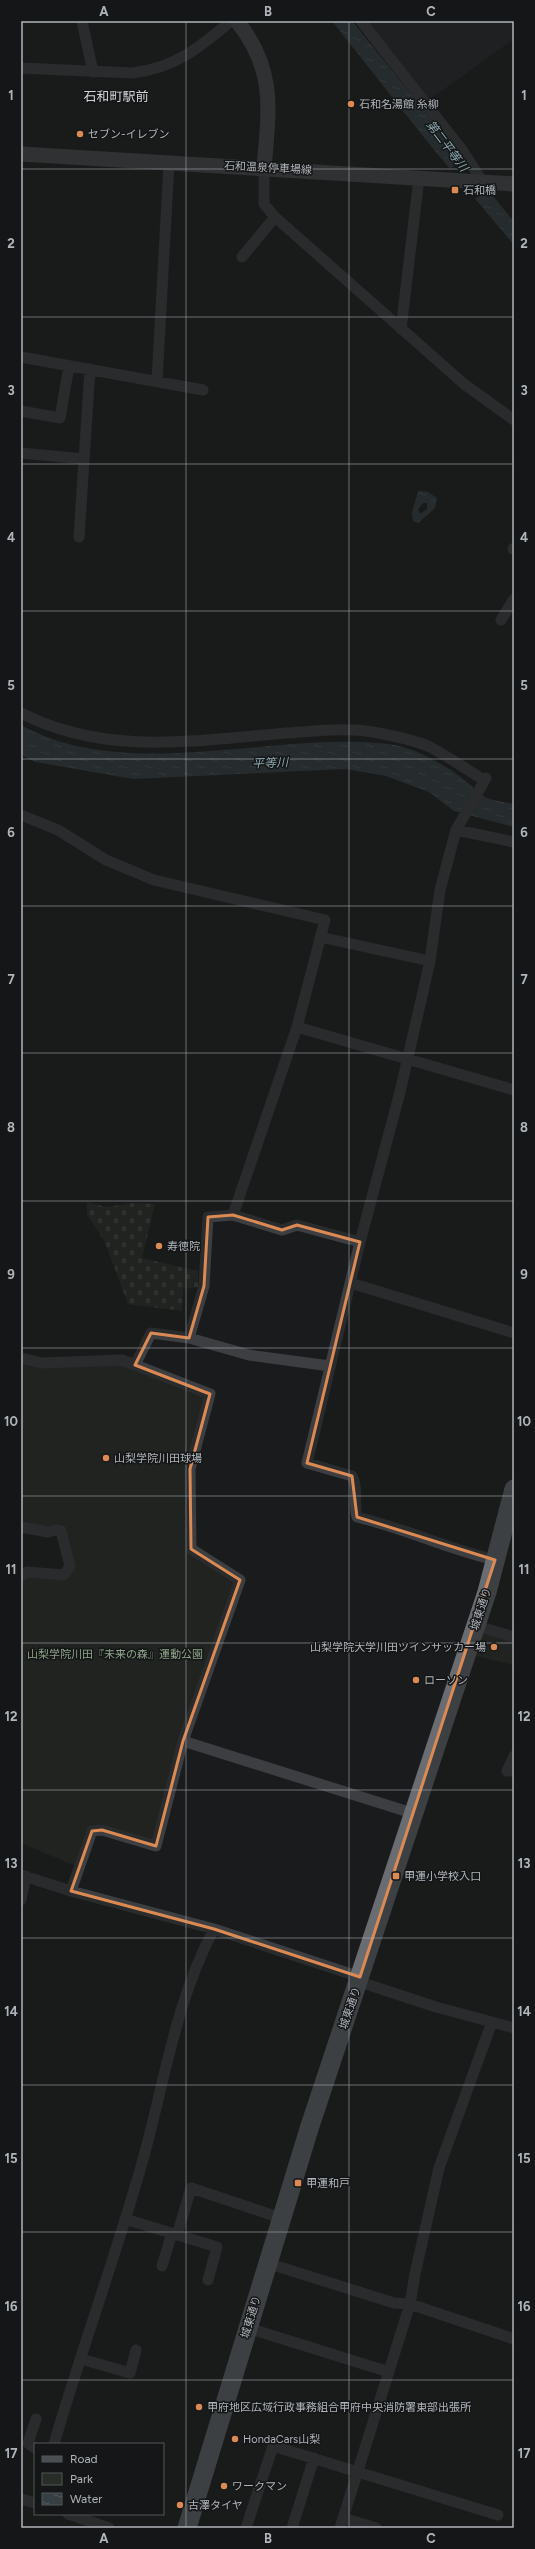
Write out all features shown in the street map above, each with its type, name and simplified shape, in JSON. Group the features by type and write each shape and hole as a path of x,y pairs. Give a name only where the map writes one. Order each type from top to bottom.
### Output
{"highway":[{"name":"城東通り","path":"187,2528 267,2263 412,1813 476,1626 514,1488"}],"main road":[{"path":"237,21 258,52 267,80 269,111 264,168"},
{"name":"石和温泉停車場線","path":"21,154 514,184"}],"street":[{"path":"82,21 93,72"},
{"path":"21,68 132,73 168,65 191,54 231,21"},
{"path":"361,21 462,150 482,182"},
{"path":"157,382 169,163"},
{"path":"264,168 264,204 275,217 464,384 514,420"},
{"path":"401,328 419,178"},
{"path":"242,257 275,217"},
{"path":"21,357 202,390"},
{"path":"21,411 60,418 68,366"},
{"path":"79,537 90,369"},
{"path":"21,453 84,459"},
{"path":"501,620 514,599"},
{"path":"21,713 40,723 75,734 128,743 180,742 324,730 376,732 429,746 484,780 456,830 440,890 430,961 307,1463 352,1476 355,1483 354,1507 357,1517 384,1524 470,1554 495,1560"},
{"path":"21,815 58,830 106,860 154,880 325,920 297,1027 232,1215"},
{"path":"456,830 514,842"},
{"path":"320,937 430,961"},
{"path":"297,1027 514,1090"},
{"path":"189,1338 204,1286 208,1217 232,1215 282,1230 298,1225 360,1242"},
{"path":"351,1283 514,1333"},
{"path":"134,1365 151,1333 189,1338 249,1355 330,1366"},
{"path":"21,1358 42,1363 122,1360 210,1394 190,1469 191,1549 240,1580 183,1741 156,1846 102,1830 92,1831 71,1891"},
{"path":"21,1527 48,1532 56,1530 61,1531 70,1566 64,1575 27,1572 21,1576"},
{"path":"476,1626 514,1638"},
{"path":"183,1741 412,1813"},
{"path":"514,1756 507,1771 514,1771"},
{"path":"21,1900 24,1875 71,1891 214,1929 360,1977 366,1984 436,2007 514,2028"},
{"path":"54,2443 144,2156 173,2034 197,1961 214,1929"},
{"path":"376,2528 342,2523 410,2304 415,2274 439,2168 492,2022"},
{"path":"162,2266 191,2188 282,2218"},
{"path":"125,2219 217,2247 208,2280"},
{"path":"267,2263 394,2303 410,2304 514,2339"},
{"path":"248,2328 389,2372"},
{"path":"81,2359 130,2373 136,2350"},
{"path":"34,2447 28,2443 36,2419"},
{"path":"246,2528 273,2446 498,2515"},
{"path":"292,2528 314,2458"},
{"path":"21,2499 34,2503"},
{"path":"71,2515 109,2528"}],"highlighted area":[{"path":"233,1215 282,1230 297,1225 360,1242 307,1463 352,1476 357,1517 495,1560 360,1977 214,1929 71,1891 92,1831 102,1830 156,1846 183,1741 240,1580 191,1549 190,1469 210,1394 135,1365 151,1333 189,1338 204,1286 208,1217"}],"shaded area":[{"path":"365,21 514,21 514,39 426,102"}],"green space":[{"path":"87,1202 106,1207 134,1203 155,1204 142,1258 198,1271 198,1287 183,1289 182,1311 128,1304 104,1240 87,1215"},
{"name":"山梨学院川田『未来の森』運動公園","path":"25,1360 122,1360 210,1394 196,1443 191,1549 240,1580 183,1741 156,1846 99,1825 76,1866 21,1843 21,1576 64,1575 70,1566 61,1531 21,1527 21,1371"},
{"name":"山梨学院大学川田ツインサッカー場","path":"480,1630 514,1639 514,1665 471,1655"}],"water":[{"name":"第二平等川","path":"332,21 352,21 514,222 514,245 430,145"},
{"path":"418,491 428,492 437,498 435,508 418,523 413,521 412,513","holes":["423,503 427,503 427,509 420,514 418,509"]},
{"name":"平等川","path":"21,725 62,742 106,751 153,754 344,742 388,744 398,746 419,753 439,763 466,781 485,797 514,804 514,827 454,811 429,792 386,776 346,769 133,779 36,762 21,755"}],"pier":[{"name":"石和橋","path":"466,161 490,191 474,199 448,169"}],"place":[{"name":"石和名湯館 糸柳","path":"351,104"},
{"name":"セブン-イレブン","path":"80,134"},
{"name":"石和橋","path":"455,190"},
{"name":"寿徳院","path":"159,1246"},
{"name":"山梨学院川田球場","path":"106,1458"},
{"name":"山梨学院大学川田ツインサッカー場","path":"494,1647"},
{"name":"ローソン","path":"416,1680"},
{"name":"甲運小学校入口","path":"396,1876"},
{"name":"甲運和戸","path":"298,2183"},
{"name":"甲府地区広域行政事務組合甲府中央消防署東部出張所","path":"199,2407"},
{"name":"HondaCars山梨","path":"235,2439"},
{"name":"ワークマン","path":"224,2486"},
{"name":"古澤タイヤ","path":"180,2505"}],"district":[{"name":"石和町駅前","path":"116,96"}]}
